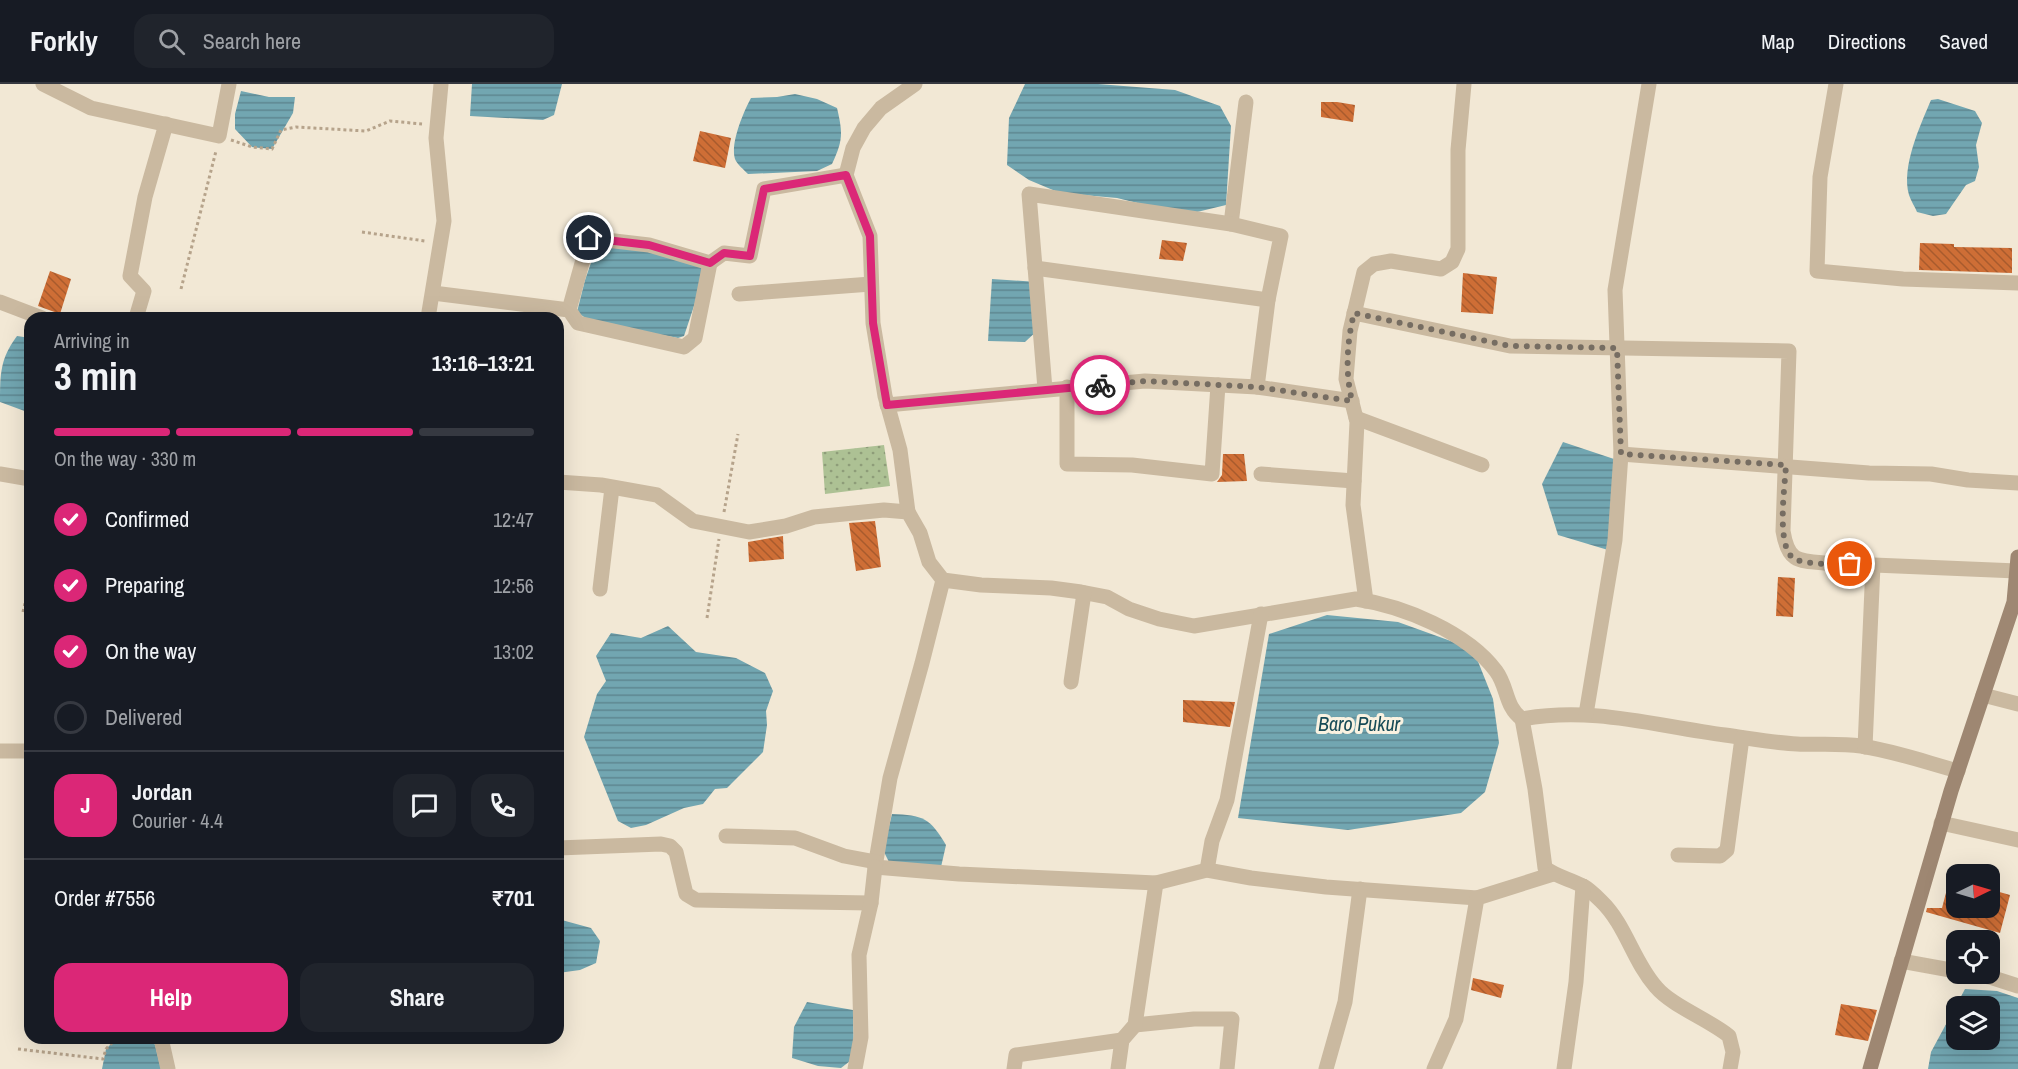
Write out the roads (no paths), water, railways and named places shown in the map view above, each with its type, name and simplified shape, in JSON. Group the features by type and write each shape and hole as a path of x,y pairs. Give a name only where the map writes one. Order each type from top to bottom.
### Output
{"main road":[{"path":"1870,1069 1941,823 2014,602 2017,564"}],"street":[{"path":"43,84 92,108 219,136 229,84"},
{"path":"429,312 444,221 436,138 441,84"},
{"path":"915,84 881,108 864,128 853,148 846,175 870,236 873,323 887,405 900,450 908,512 921,532 929,562 943,580 981,585 1051,588 1107,597 1129,609 1160,619 1194,626 1356,599 1379,603 1414,615 1446,630 1473,649 1497,672 1514,713 1522,719 1535,789 1545,868 1553,874 1584,886 1602,902 1615,918 1656,988 1729,1036 1733,1052 1730,1069"},
{"path":"1366,601 1354,516 1356,418 1346,379 1350,331 1364,272 1374,264 1391,261 1442,269 1452,262 1458,249 1458,150 1464,84"},
{"path":"1586,714 1615,540 1621,454 1615,290 1649,84"},
{"path":"1836,84 1820,177 1817,271 1903,279 2018,283"},
{"path":"1231,224 1246,102"},
{"path":"138,312 144,291 130,276 145,197 166,124"},
{"path":"433,293 569,310 578,323 684,347 695,338 710,263 724,253 750,256 764,189 846,175"},
{"path":"1045,390 1029,194 1231,224 1281,236 1268,300 1257,387"},
{"path":"569,310 589,238 649,245 710,263"},
{"path":"1035,268 1268,300"},
{"path":"739,294 872,284"},
{"path":"0,302 26,312"},
{"path":"1354,313 1510,346 1789,351 1783,531 1786,549 1793,558 1803,561 1873,566 2017,564"},
{"path":"887,405 1145,381 1257,387 1352,401"},
{"path":"1067,387 1067,464 1132,465 1212,474 1218,384"},
{"path":"1356,418 1482,465"},
{"path":"1621,454 1869,473 1931,474 1968,480 2018,483"},
{"path":"0,474 24,478"},
{"path":"1261,474 1354,481"},
{"path":"564,483 657,495 693,521 749,532 786,526 814,517 884,510 908,512"},
{"path":"600,589 612,488"},
{"path":"1865,747 1873,566"},
{"path":"855,1069 861,1037 859,955 872,903 875,865 890,778 943,580"},
{"path":"1071,682 1084,593"},
{"path":"1207,870 1212,841 1227,800 1261,614"},
{"path":"1983,695 2018,704"},
{"path":"1522,719 1550,714 1620,717 1742,738 1794,744 1865,747 1958,771"},
{"path":"1678,855 1720,856 1727,850 1742,738"},
{"path":"0,752 24,750"},
{"path":"1941,823 2018,840"},
{"path":"726,836 795,838 875,865 959,874 1156,883 1207,870 1251,878 1360,889 1478,897 1553,874"},
{"path":"564,848 661,844 670,846 676,852 686,894 696,900 872,903"},
{"path":"1118,1069 1122,1040 1135,1025 1156,883"},
{"path":"1564,1069 1576,982 1584,886"},
{"path":"1326,1069 1345,1002 1360,889"},
{"path":"1434,1069 1456,1018 1478,897"},
{"path":"1901,961 1946,969"},
{"path":"2000,980 2018,986"},
{"path":"1135,1025 1194,1019 1232,1019 1227,1069"},
{"path":"1014,1069 1016,1055 1122,1040"},
{"path":"162,1044 168,1069"}],"water":[{"path":"472,84 562,84 554,115 543,120 470,116"},
{"path":"1025,84 1098,84 1175,90 1220,106 1231,126 1226,205 1197,212 1170,211 1117,198 1060,193 1029,180 1007,165 1009,118"},
{"path":"241,91 269,97 295,97 293,113 272,149 252,147 235,129 235,114"},
{"path":"795,94 817,99 837,108 841,137 832,164 817,171 748,174 735,159 734,145 738,127 751,98"},
{"path":"1938,99 1975,111 1982,123 1976,145 1979,167 1975,181 1966,185 1946,214 1933,216 1917,212 1909,195 1907,184 1910,159 1917,134 1931,100"},
{"path":"598,243 625,245 702,264 700,288 684,336 678,338 591,322 577,312"},
{"path":"992,279 1037,282 1040,328 1025,342 988,341"},
{"path":"17,336 24,337 24,411 0,402 2,367 11,344"},
{"path":"1563,442 1617,460 1608,550 1558,535 1542,484"},
{"name":"Baro Pukur","path":"1327,615 1398,622 1473,649 1493,699 1499,743 1485,792 1461,813 1348,830 1238,818 1269,634"},
{"path":"668,626 696,652 736,658 765,673 773,691 766,711 767,725 763,752 727,788 715,789 703,804 684,808 646,825 631,828 618,821 584,737 597,694 606,681 596,656 611,633 641,638"},
{"path":"892,814 918,817 935,829 946,845 941,867 889,862 883,850"},
{"path":"564,921 591,928 600,941 596,963 580,970 564,972"},
{"path":"1965,989 1997,991 2018,998 2018,1069 1928,1069 1931,1052 1946,1024 1946,1050 2000,1050 2000,996 1961,996"},
{"path":"807,1002 853,1010 854,1058 841,1068 818,1066 792,1058 794,1027"},
{"path":"111,1044 154,1044 161,1069 102,1069 106,1049"}]}
